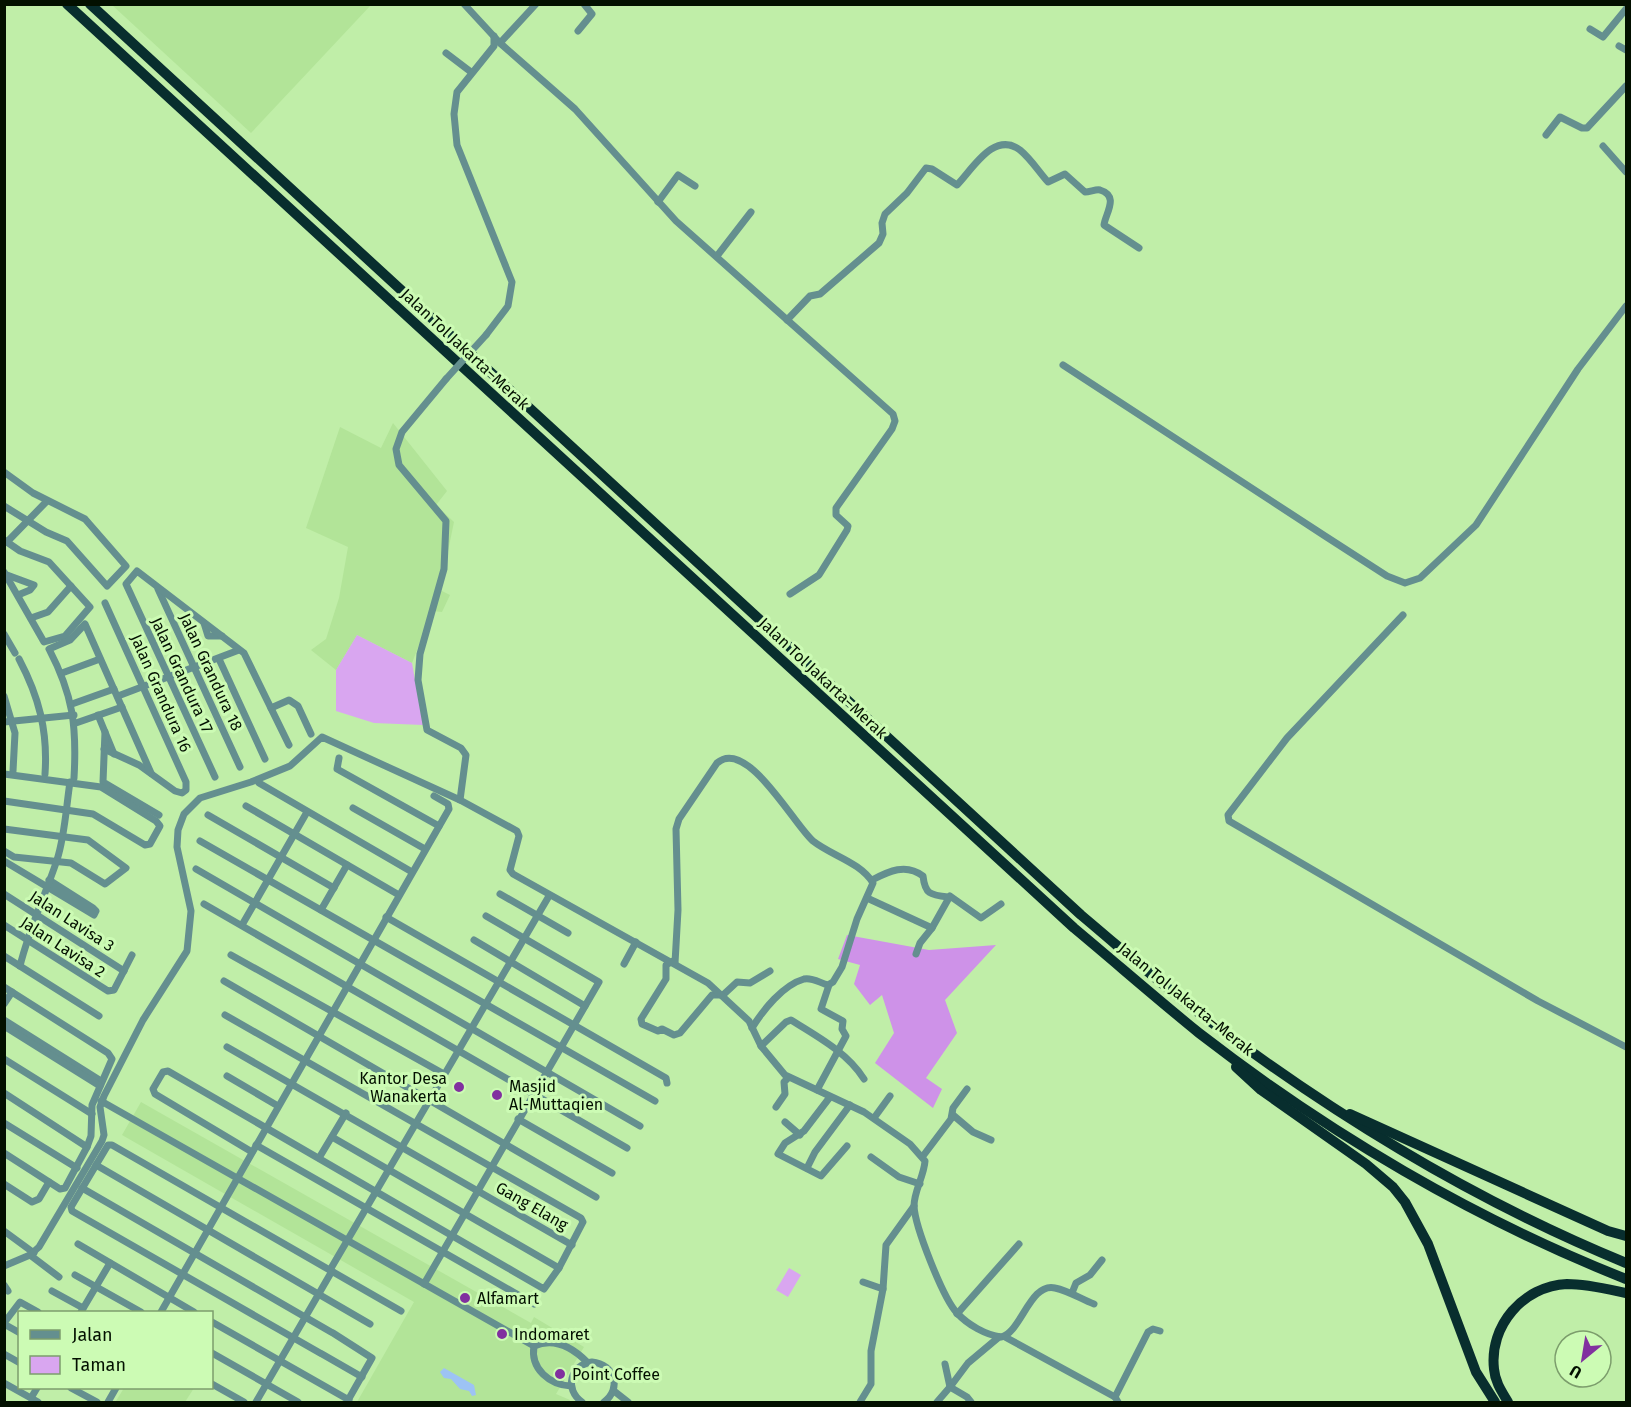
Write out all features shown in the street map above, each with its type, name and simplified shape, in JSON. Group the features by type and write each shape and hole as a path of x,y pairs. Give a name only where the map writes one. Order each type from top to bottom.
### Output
{"highway":[{"name":"Jalan Tol Jakarta–Merak","path":"67,4 1074,928 1199,1032 1326,1123 1446,1194 1505,1225 1626,1279"},
{"name":"Jalan Tol Jakarta–Merak","path":"90,4 1081,915 1209,1021 1312,1095 1455,1182 1512,1212 1626,1263"},
{"path":"1199,1032 1261,1090 1366,1164 1399,1194 1428,1244 1476,1372 1495,1402"},
{"path":"1312,1095 1428,1152 1608,1231 1626,1236"},
{"path":"1508,1402 1497,1385 1494,1352 1497,1335 1516,1305 1545,1289 1566,1284 1602,1287 1626,1293"}],"street":[{"path":"464,4 500,43 574,109 658,202 787,320 887,407 895,421 836,508 837,517 848,527 832,555 816,578 790,594"},
{"path":"500,43 536,4"},
{"path":"578,31 592,14 584,4"},
{"path":"1590,29 1603,37 1626,9"},
{"path":"460,800 466,755 461,748 427,730 418,680 422,643 444,569 446,522 399,465 396,449 406,426 486,335 508,306 512,282 456,139 454,114 457,92 494,46 494,36"},
{"path":"446,53 471,72"},
{"path":"1546,135 1560,117 1582,128 1587,128 1626,86"},
{"path":"787,320 810,296 820,294 879,243 883,237 885,214 907,193 926,168 932,169 957,185 984,154 997,146 1010,146 1021,151 1048,182 1065,174 1085,192 1096,190 1103,192 1110,200 1111,206 1104,225 1139,248"},
{"path":"1603,146 1626,172"},
{"path":"658,202 678,175 695,186"},
{"path":"717,256 751,212"},
{"path":"1064,364 1369,564 1405,583 1420,578 1476,525 1578,369 1626,306"},
{"path":"4,472 47,501 85,519 126,566 107,586 67,541 27,521 4,506"},
{"path":"47,501 6,541 20,551 49,562 90,607 65,636 47,646"},
{"name":"Jalan Grandura 17","path":"157,587 139,570 126,584 215,777"},
{"path":"5,574 34,585 30,591 18,595"},
{"path":"5,574 62,673 76,723 72,780 63,835 20,966"},
{"path":"31,618 48,612 71,586"},
{"path":"157,587 247,656 289,745"},
{"name":"Jalan Grandura 18","path":"157,587 240,767"},
{"name":"Jalan Grandura 16","path":"105,603 186,782 186,790 182,793 151,772"},
{"path":"1403,615 1287,738 1228,815 1229,821 1529,995 1626,1047"},
{"path":"47,646 70,640 85,624 151,772"},
{"path":"4,634 37,697 43,718 45,774"},
{"path":"72,704 143,685 239,650"},
{"path":"62,673 100,659"},
{"path":"219,659 266,759"},
{"path":"4,696 14,771"},
{"path":"271,708 290,700 298,706 311,734"},
{"path":"76,723 122,707"},
{"path":"8,722 74,715"},
{"path":"98,715 114,754"},
{"path":"105,732 103,782 159,819"},
{"path":"4,1266 32,1254 102,1141 104,1135 101,1101 143,1020 187,951 191,911 177,837 184,814 198,799 290,766 322,737 460,800 519,832 511,872 549,896 674,962 723,996 752,1028 761,1046 788,1078 874,1118 923,1156"},
{"path":"104,749 151,772"},
{"path":"674,962 678,910 676,829 679,819 714,767 724,757 735,759 755,772 811,839 844,857 872,880"},
{"path":"339,758 337,769 439,826"},
{"path":"139,765 147,762"},
{"path":"4,774 72,780 109,790 159,819"},
{"path":"259,783 412,872"},
{"path":"162,1311 439,826 449,807 447,802 434,796"},
{"path":"4,801 66,808 100,816 145,845 150,844 159,819"},
{"path":"246,806 399,895"},
{"path":"353,808 425,849"},
{"path":"242,926 307,812"},
{"path":"208,815 334,888"},
{"path":"4,829 88,840 126,866 122,873 105,885 73,864 14,857 4,851"},
{"path":"200,841 560,1049 655,1101"},
{"path":"4,861 90,914 96,913 93,908 49,880"},
{"path":"321,910 347,865"},
{"path":"196,869 361,962 640,1126"},
{"path":"872,880 897,869 910,870 923,876 924,888 929,894 956,898 981,918 1001,904"},
{"path":"817,1090 846,1034 842,1029 843,1021 821,1009 829,985 842,967 857,919 872,888 872,880"},
{"name":"Jalan Lavisa 3","path":"4,894 124,971"},
{"path":"500,894 568,933"},
{"path":"256,1402 484,1004 549,896"},
{"path":"916,954 948,897"},
{"path":"867,898 932,928"},
{"path":"204,904 627,1148"},
{"path":"424,1284 492,1169 546,1070 598,984 598,980 486,916"},
{"path":"386,917 497,983 666,1078 667,1083"},
{"name":"Jalan Lavisa 2","path":"4,925 108,991"},
{"path":"474,940 585,1006"},
{"path":"624,964 636,942"},
{"name":"Jalan Lavisa 3","path":"108,991 114,990 132,955"},
{"path":"231,955 444,1074"},
{"path":"4,956 99,1016"},
{"path":"674,962 666,965 666,979 641,1019 642,1024 677,1035 712,996 723,996 737,982 750,983 770,971"},
{"path":"752,1028 771,1000 802,980 809,979 829,985"},
{"path":"224,981 596,1197"},
{"path":"4,987 112,1057 100,1084 87,1146 65,1188 60,1190 4,1153"},
{"path":"4,1004 12,992"},
{"path":"225,1015 582,1219 572,1245 544,1289 167,1070 163,1072 153,1089 155,1094 534,1304"},
{"path":"4,1020 100,1084"},
{"path":"761,1046 789,1020 837,1050 856,1067 864,1079"},
{"path":"4,1026 100,1084"},
{"name":"Gang Elang","path":"227,1047 346,1113 572,1245"},
{"path":"4,1059 92,1114"},
{"path":"227,1076 278,1106"},
{"path":"776,1107 784,1096 784,1082 788,1078"},
{"path":"860,1402 871,1384 871,1346 883,1289 886,1245 901,1221 914,1206 924,1165 923,1156 953,1115 953,1108 967,1089"},
{"path":"4,1093 87,1146"},
{"path":"874,1118 890,1096"},
{"path":"830,1097 800,1135 785,1143 778,1154 821,1176 847,1146"},
{"path":"101,1101 534,1346 552,1343 568,1347 587,1362"},
{"path":"807,1168 815,1152 850,1106"},
{"path":"319,1158 346,1113"},
{"path":"953,1115 973,1132 992,1140"},
{"path":"519,1119 612,1173"},
{"path":"785,1122 800,1135"},
{"path":"4,1123 77,1168"},
{"path":"332,1137 559,1268"},
{"path":"362,1377 72,1211 71,1207 82,1188 107,1146 112,1145 401,1311"},
{"path":"871,1157 899,1177 920,1184"},
{"path":"96,1165 370,1324"},
{"path":"4,1184 32,1202 39,1199 49,1182"},
{"path":"82,1188 306,1317 372,1358 348,1401 213,1323"},
{"path":"914,1206 928,1252 957,1314 975,1327 1002,1337 1117,1400 1148,1332 1153,1329 1160,1331"},
{"path":"4,1231 59,1277"},
{"path":"78,1244 192,1311"},
{"path":"957,1314 1019,1244"},
{"path":"1072,1293 1076,1283 1090,1275 1102,1260"},
{"path":"52,1291 82,1310 110,1263"},
{"path":"75,1275 139,1311"},
{"path":"863,1282 883,1289"},
{"path":"937,1402 968,1363 1012,1332 1027,1307 1041,1292 1052,1287 1072,1293 1094,1305"},
{"path":"18,1332 4,1324 20,1302 36,1311"},
{"path":"534,1346 536,1365 545,1376 558,1384 571,1386"},
{"path":"4,1354 18,1362"},
{"path":"213,1354 298,1402"},
{"path":"582,1402 574,1395 571,1386 577,1369 587,1362 598,1362 608,1368 614,1378 614,1391 606,1402"},
{"path":"945,1365 950,1388 967,1397 971,1402"},
{"path":"4,1383 35,1401"},
{"path":"213,1385 244,1402"},
{"path":"73,1389 97,1402"},
{"path":"614,1391 628,1402"}],"shaded area":[{"path":"112,5 371,5 251,133"},
{"path":"393,423 447,491 436,505 454,522 440,590 450,595 442,612 432,611 412,663 357,635 336,670 311,650 326,639 339,598 348,547 306,528 340,427 381,448"},
{"path":"847,935 929,950 996,945 945,1000 957,1033 926,1078 942,1089 933,1108 875,1063 894,1033 882,995 870,1005 854,984 860,965 838,959"},
{"path":"141,1102 531,1323 534,1317 584,1347 556,1394 570,1400 569,1402 357,1402 414,1302 122,1135"},
{"path":"123,1389 193,1389 185,1402 116,1401"}],"green space":[{"path":"357,635 412,663 423,725 374,723 336,711 336,670"},
{"path":"789,1268 801,1275 788,1297 776,1290"}],"water":[{"path":"444,1368 474,1385 476,1395 472,1396 469,1391 460,1389 451,1379 444,1378 440,1372"}],"place":[{"name":"Kantor Desa Wanakerta","path":"459,1087"},
{"name":"Masjid Al-Muttaqien","path":"497,1095"},
{"name":"Alfamart","path":"465,1298"},
{"name":"Indomaret","path":"502,1334"},
{"name":"Point Coffee","path":"560,1374"}]}
